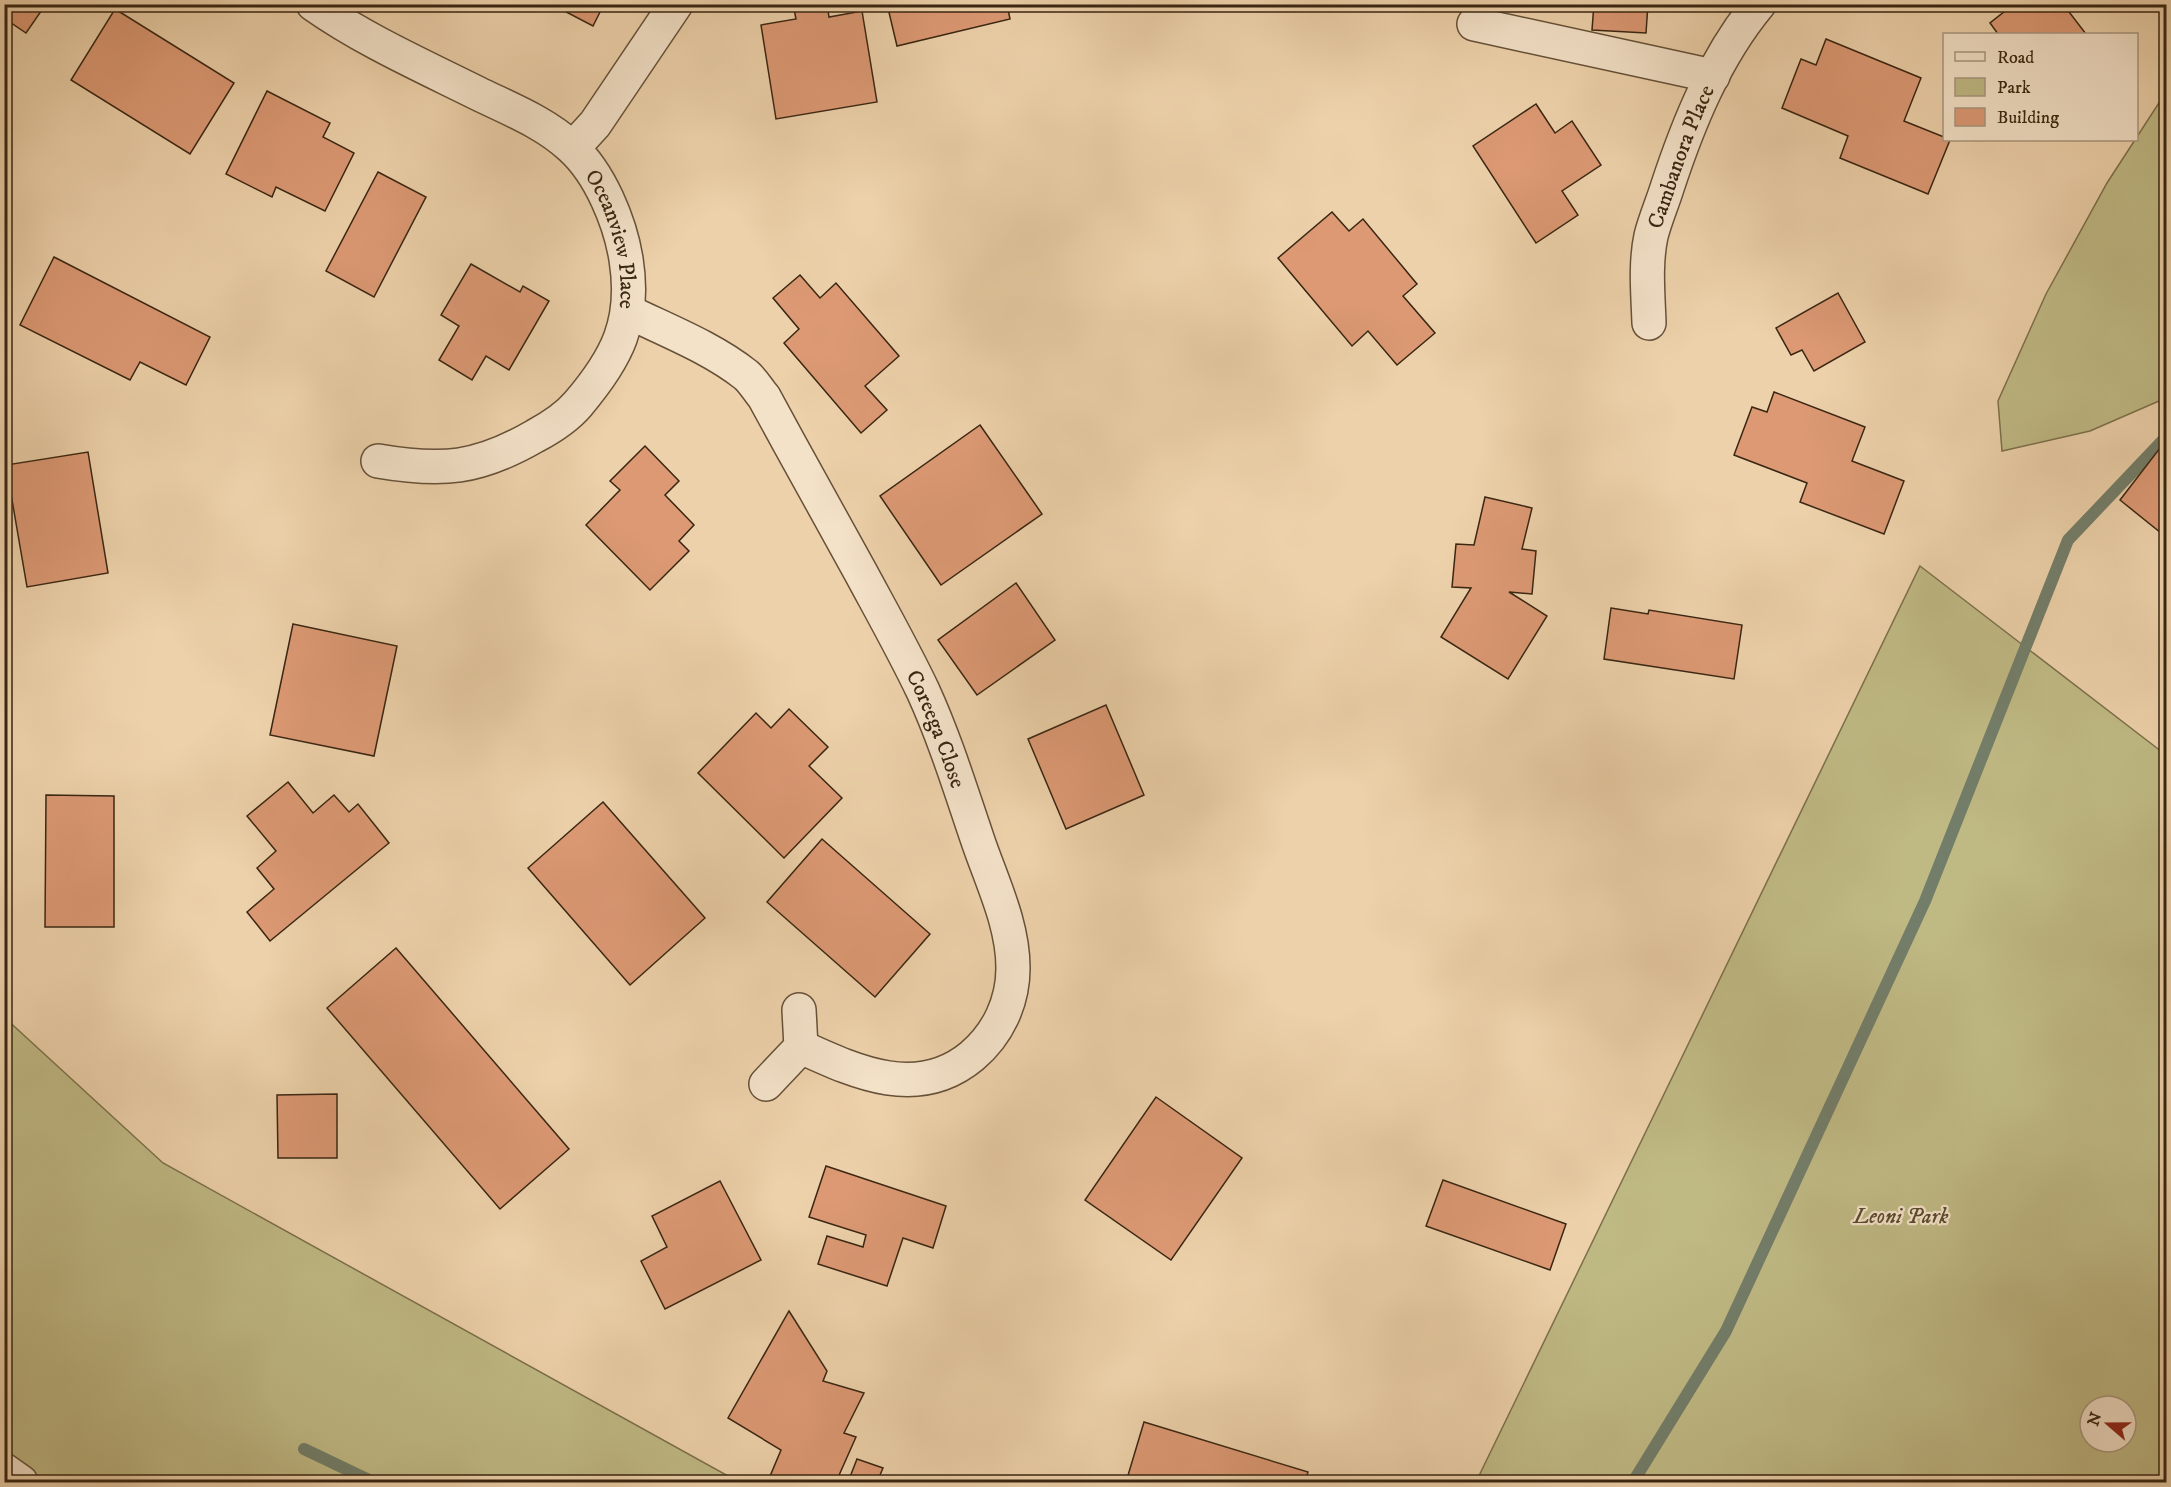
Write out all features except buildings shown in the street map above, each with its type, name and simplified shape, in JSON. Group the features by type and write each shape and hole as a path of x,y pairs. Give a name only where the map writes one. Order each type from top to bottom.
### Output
{"street":[{"name":"Oceanview Place","path":"313,4 397,53 536,121 573,148 607,198 623,242 629,276 629,312 616,350 602,376 573,410 544,431 511,450 475,464 441,467 410,466 378,461"},
{"path":"573,148 595,124 676,4"},
{"name":"Cambanora Place","path":"1649,323 1647,277 1651,236 1683,140 1713,76 1747,19 1759,4"},
{"path":"1474,24 1713,76"},
{"name":"Coreega Close","path":"629,312 680,336 725,362 747,376 764,397 924,692 945,745 1010,933 1013,969 1009,1000 999,1026 981,1048 959,1067 932,1077 903,1079 881,1077 869,1075 801,1047"},
{"path":"766,1084 801,1047 799,1010"},
{"path":"4,1470 21,1482"}],"green space":[{"path":"2166,92 2166,398 2090,431 2002,451 1998,401 2046,294 2107,183 2134,141 2138,141 2138,135"},
{"name":"Leoni Park","path":"1920,566 2166,755 2166,1482 1476,1482"},
{"path":"4,1017 163,1163 739,1482 5,1482"}],"waterway":[{"path":"1633,1482 1726,1331 1925,901 2068,540 2166,437"},
{"path":"304,1449 373,1482"}]}
